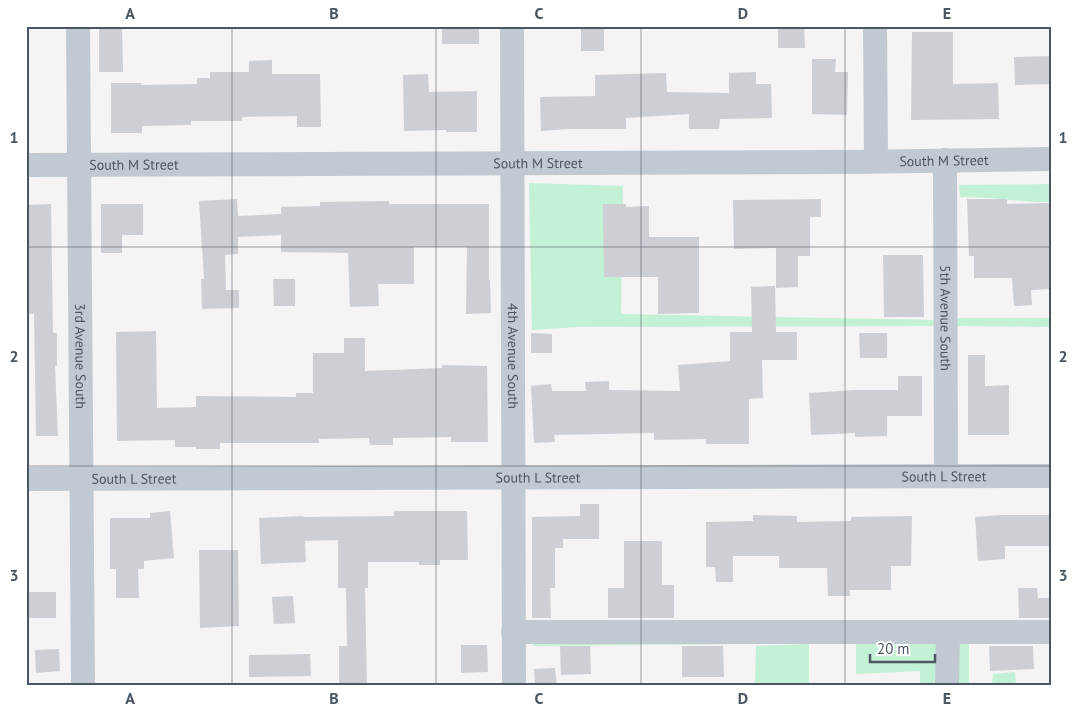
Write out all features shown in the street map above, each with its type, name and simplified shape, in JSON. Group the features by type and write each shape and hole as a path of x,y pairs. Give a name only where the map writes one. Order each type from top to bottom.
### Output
{"street":[{"name":"3rd Avenue South","path":"78,26 83,686"},
{"name":"4th Avenue South","path":"512,26 514,686"},
{"path":"875,26 876,161"},
{"name":"South M Street","path":"26,165 1051,159"},
{"name":"5th Avenue South","path":"945,160 946,475"},
{"name":"South L Street","path":"26,479 1051,476"},
{"path":"513,632 1051,632"},
{"path":"947,686 948,633"}],"green space":[{"path":"529,183 623,186 621,314 940,320 959,318 1051,318 1051,327 578,327 532,330"},
{"path":"1051,184 1051,202 960,197 959,185"},
{"path":"532,628 969,641 969,686 920,686 920,671 856,674 856,643 533,646"},
{"path":"809,644 809,686 755,686 756,646"},
{"path":"1015,672 1016,686 992,686 993,674"}],"building":[{"path":"99,26 122,26 123,72 99,72"},
{"path":"442,26 479,26 479,44 442,44"},
{"path":"581,26 604,26 604,51 581,51"},
{"path":"778,26 804,26 805,48 778,48"},
{"path":"912,32 953,32 953,84 998,83 999,119 911,120"},
{"path":"1051,56 1051,84 1015,85 1014,57"},
{"path":"812,59 836,59 835,72 848,72 847,115 812,114"},
{"path":"272,60 272,74 320,74 321,127 297,127 297,116 242,117 242,121 191,121 191,125 142,126 142,133 111,133 111,83 141,83 141,85 197,84 197,78 210,78 210,72 249,72 249,61"},
{"path":"756,72 756,84 771,84 772,118 720,119 719,129 689,129 689,114 626,118 626,129 541,131 540,97 595,96 595,75 666,73 667,92 729,93 729,73"},
{"path":"428,74 429,92 477,91 477,132 446,132 446,130 404,131 403,75"},
{"path":"237,199 238,216 281,214 281,207 320,206 320,202 389,201 389,204 489,204 491,313 466,314 467,247 414,247 414,284 378,284 379,306 350,307 348,253 281,252 281,235 238,237 238,254 225,255 226,290 239,290 239,308 202,309 201,279 204,279 199,201"},
{"path":"821,199 821,217 810,217 810,256 798,256 798,287 776,288 776,248 734,249 733,200"},
{"path":"967,199 1007,199 1007,204 1051,203 1051,289 1031,290 1032,305 1014,306 1012,278 974,278 974,256 969,256"},
{"path":"51,204 53,333 57,333 57,366 55,366 58,436 36,436 34,314 26,314 26,205"},
{"path":"101,204 143,204 143,235 122,235 122,253 101,253"},
{"path":"603,204 626,204 626,207 649,206 649,237 699,237 699,313 658,314 658,277 604,277"},
{"path":"883,255 923,255 924,317 884,317"},
{"path":"273,279 295,279 295,306 274,306"},
{"path":"775,286 776,332 797,332 797,360 762,360 763,398 749,399 749,444 706,444 706,439 654,440 654,433 554,435 555,442 534,443 531,386 551,384 552,391 586,391 585,382 609,381 609,390 680,391 678,365 730,361 730,332 752,332 751,287"},
{"path":"156,331 157,408 196,407 196,396 296,397 296,393 313,393 313,353 344,353 344,338 365,338 365,371 442,368 442,365 487,366 488,442 451,442 451,437 393,438 393,445 370,445 369,438 319,439 319,443 220,443 220,449 196,449 196,447 175,447 175,440 117,441 116,332"},
{"path":"531,333 552,334 552,353 531,353"},
{"path":"859,333 887,333 887,358 860,358"},
{"path":"968,355 985,355 985,386 1009,385 1009,435 968,435"},
{"path":"898,376 922,376 922,416 887,416 887,436 855,437 855,433 811,435 809,393 898,390"},
{"path":"580,504 599,504 599,539 563,539 563,548 555,548 555,588 550,588 551,618 532,618 532,517 580,516"},
{"path":"170,511 174,558 144,561 144,569 138,569 139,598 116,598 116,569 110,569 110,518 150,518 150,513"},
{"path":"394,511 467,511 468,560 440,560 440,565 419,565 419,562 368,562 368,588 365,588 367,686 339,686 339,646 347,646 346,588 338,588 338,540 305,541 306,562 261,564 259,518 394,516"},
{"path":"753,515 797,516 797,522 851,521 851,517 912,516 911,566 891,566 891,590 850,590 850,596 828,596 827,568 779,568 779,556 733,556 733,582 716,582 715,567 706,567 706,522 753,521"},
{"path":"1051,515 1051,546 1005,546 1005,559 978,561 975,517"},
{"path":"624,541 662,541 662,585 674,585 674,618 608,618 608,588 624,588"},
{"path":"199,550 238,550 239,626 200,628"},
{"path":"1018,588 1037,588 1038,598 1051,598 1051,618 1019,618"},
{"path":"26,592 56,592 56,618 26,618"},
{"path":"293,596 295,623 274,624 272,597"},
{"path":"461,645 487,645 488,672 461,673"},
{"path":"560,646 590,646 591,674 561,675"},
{"path":"682,646 723,646 724,677 682,677"},
{"path":"989,646 1033,646 1034,669 990,671"},
{"path":"59,649 60,671 36,673 35,650"},
{"path":"310,654 311,676 249,677 249,655"},
{"path":"555,668 557,686 535,686 534,669"}]}
